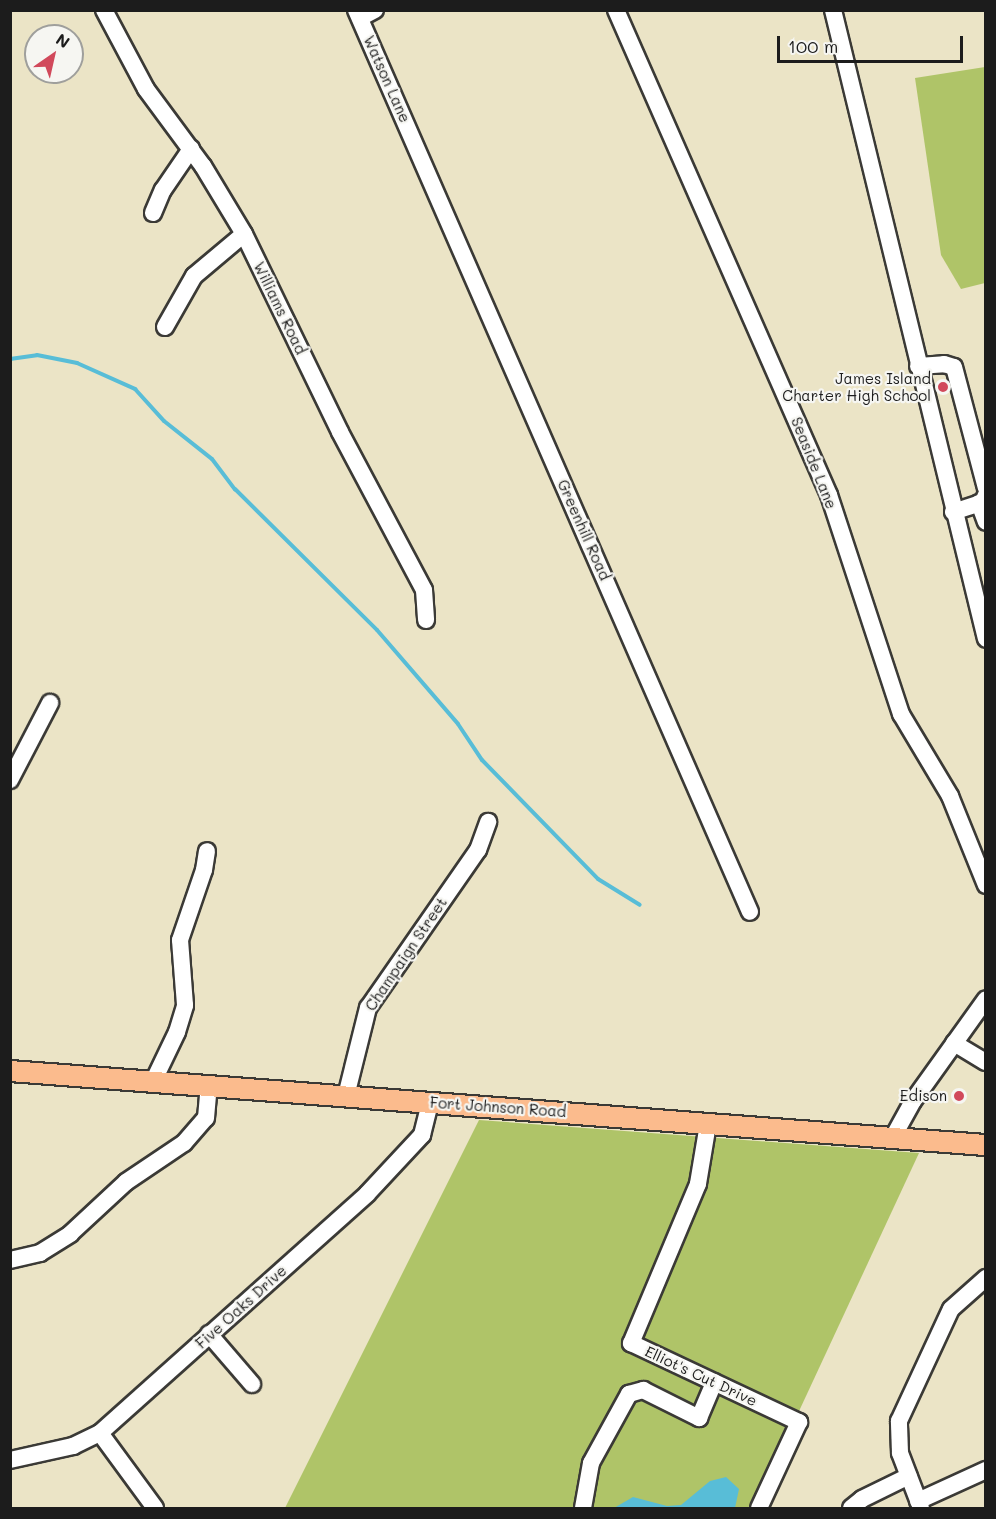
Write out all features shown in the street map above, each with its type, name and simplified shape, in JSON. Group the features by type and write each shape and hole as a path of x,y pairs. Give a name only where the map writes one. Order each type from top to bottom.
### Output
{"main road":[{"name":"Fort Johnson Road","path":"10,1071 209,1084 986,1145"}],"street":[{"name":"Williams Road","path":"104,10 146,89 191,149 244,234 340,432 424,590 426,620"},
{"name":"Seaside Lane","path":"616,10 829,495 892,693 909,732 950,796 986,885"},
{"path":"834,10 953,512 986,639"},
{"name":"Watson Lane","path":"364,13 417,147"},
{"name":"Greenhill Road","path":"417,147 750,912"},
{"path":"153,213 163,190 191,149"},
{"path":"165,327 194,276 244,234"},
{"path":"918,366 937,363 954,367 983,496 986,522"},
{"path":"953,512 983,496"},
{"path":"10,780 50,702"},
{"name":"Champaign Street","path":"346,1096 368,1008 478,850 488,822"},
{"path":"154,1080 177,1032 184,1005 180,940 204,870 207,850"},
{"path":"892,1139 913,1101 986,999"},
{"path":"954,1043 986,1062"},
{"path":"10,1260 40,1253 70,1234 126,1182 184,1143 206,1118 209,1084"},
{"name":"Five Oaks Drive","path":"10,1460 73,1446 100,1433 367,1194 422,1135 430,1103"},
{"name":"Elliot's Cut Drive","path":"708,1124 698,1184 631,1343 799,1422 759,1509"},
{"path":"986,1278 951,1309 899,1421 900,1453 920,1505 986,1470"},
{"path":"209,1334 252,1384"},
{"path":"583,1509 591,1463 628,1394 643,1390 699,1418 714,1382"},
{"path":"100,1433 155,1509"},
{"path":"851,1509 862,1499 909,1476"}],"green space":[{"path":"985,67 985,283 961,289 941,255 915,78"},
{"path":"479,1120 919,1153 754,1508 285,1508"}],"water":[{"path":"726,1477 739,1489 735,1508 614,1508 633,1497 667,1506 681,1505 710,1481"}],"waterway":[{"path":"10,359 37,355 77,363 135,389 164,421 212,459 235,489 377,630 458,724 482,760 598,879 640,905"}],"place":[{"name":"James Island Charter High School","path":"943,387"},
{"name":"Edison","path":"959,1096"}]}
